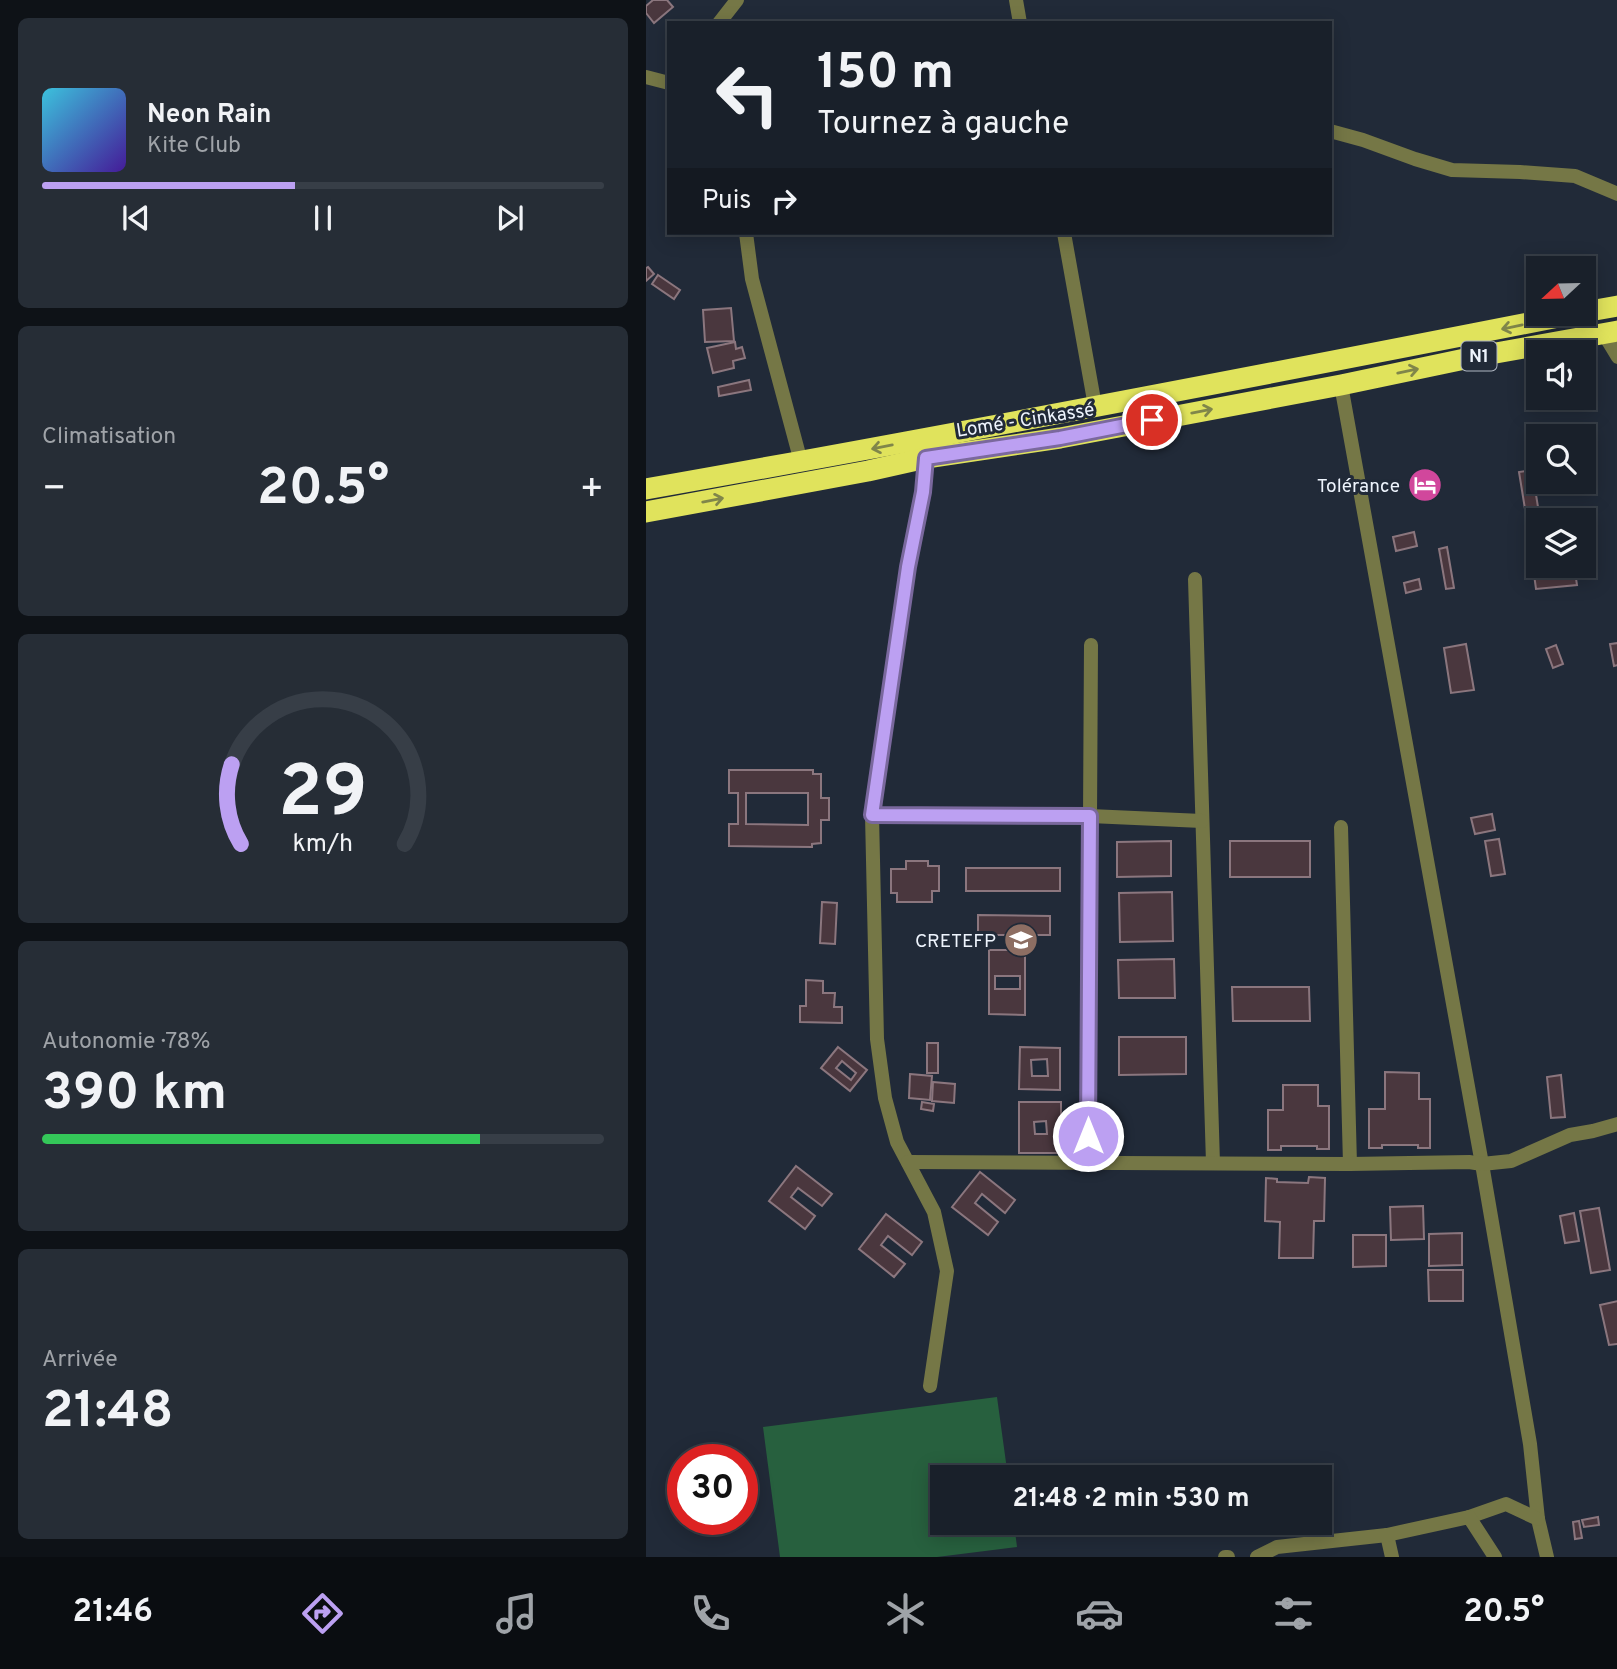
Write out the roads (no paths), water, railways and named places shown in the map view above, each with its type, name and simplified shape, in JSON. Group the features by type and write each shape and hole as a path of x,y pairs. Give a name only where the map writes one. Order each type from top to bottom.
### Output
{"highway":[{"name":"Lomé - Cinkassé","path":"1596,310 1617,306"},
{"name":"Lomé - Cinkassé","path":"646,512 868,471 925,449 1095,406 1526,324"},
{"name":"Lomé - Cinkassé","path":"646,489 801,462 1060,438 1611,332"}],"street":[{"path":"721,21 737,0"},
{"path":"1016,0 1020,21"},
{"path":"646,77 667,82"},
{"path":"1332,132 1452,170 1575,176 1617,194"},
{"path":"746,235 752,279 801,462"},
{"path":"1064,235 1095,406"},
{"path":"1611,332 1617,357"},
{"path":"1341,385 1482,1164 1530,1444 1537,1519 1547,1557"},
{"path":"925,449 923,492 908,567 872,815 877,1039 885,1098 897,1142 934,1212 947,1271 930,1386"},
{"path":"1195,579 1213,1163"},
{"path":"1088,1163 1091,645"},
{"path":"872,815 1090,816 1202,821"},
{"path":"1341,827 1350,1164"},
{"path":"908,1163 1482,1164 1511,1161 1570,1135 1593,1132 1617,1124"},
{"path":"1257,1557 1277,1547 1419,1530 1506,1504 1537,1519"},
{"path":"1469,1517 1495,1557"},
{"path":"1387,1535 1392,1557"}],"place":[{"name":"Tolérance","path":"1425,485"},
{"name":"CRETEFP","path":"1021,940"}]}
